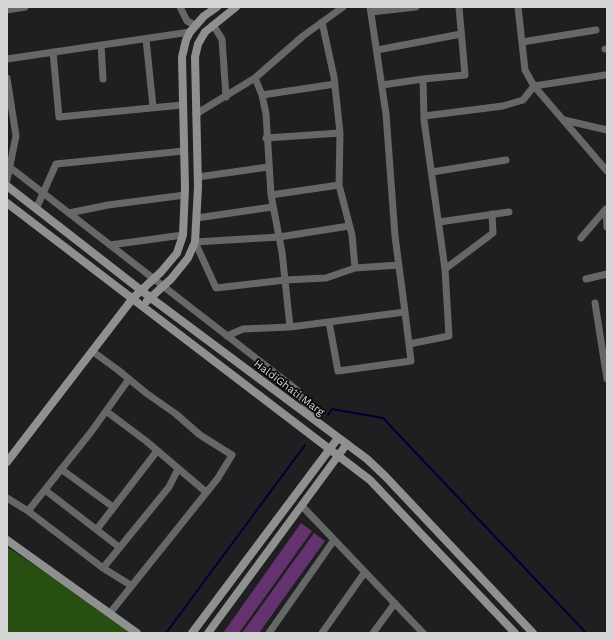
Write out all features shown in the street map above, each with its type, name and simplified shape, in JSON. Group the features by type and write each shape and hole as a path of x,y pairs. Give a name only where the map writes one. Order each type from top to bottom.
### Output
{"street":[{"path":"7,10 25,7"},
{"path":"180,7 187,21 196,25"},
{"path":"7,462 133,298 154,278 177,252 183,235 185,195 182,57 186,40 190,32 217,7"},
{"path":"144,306 188,258 195,242 198,177 195,84 196,51 201,38 213,25 236,7"},
{"path":"196,114 255,78 303,36 343,7"},
{"path":"329,322 338,371 411,361 399,265 382,85 370,10 416,7"},
{"path":"382,85 465,75 459,7"},
{"path":"518,7 525,70 534,86 607,171"},
{"path":"322,22 335,84 340,133 339,185 349,226 355,268"},
{"path":"213,25 222,39 226,97"},
{"path":"522,42 596,30"},
{"path":"7,59 190,32"},
{"path":"377,50 461,34"},
{"path":"146,38 153,107"},
{"path":"102,45 103,78"},
{"path":"53,52 59,117 182,105"},
{"path":"424,116 478,111 510,104 524,100 534,86 605,74"},
{"path":"7,78 16,136 7,180"},
{"path":"255,78 262,95 266,114 266,138 272,207 279,237 290,327"},
{"path":"409,344 449,336 445,269 424,116 423,79"},
{"path":"262,95 335,84"},
{"path":"564,120 607,130"},
{"path":"266,138 340,133"},
{"path":"36,209 56,164 184,151"},
{"path":"432,172 506,160"},
{"path":"198,177 268,166"},
{"path":"9,167 163,286 231,334 297,390 316,422"},
{"path":"271,195 339,185"},
{"name":"HaldiGhati Marg","path":"7,186 151,298 346,445 367,459 385,476 533,633"},
{"path":"69,213 108,205 185,195"},
{"path":"7,203 144,306 370,480 515,633"},
{"path":"197,218 272,207"},
{"path":"606,209 607,227"},
{"path":"581,238 606,209"},
{"path":"439,222 509,212"},
{"path":"445,269 493,233 492,214"},
{"path":"195,242 279,237 349,226"},
{"path":"110,245 183,235"},
{"path":"195,242 216,288 285,280 326,278 355,268 399,265"},
{"path":"586,279 607,274"},
{"path":"595,303 607,379"},
{"path":"231,334 243,329 290,327 405,312"},
{"path":"599,331 607,330"},
{"path":"92,351 176,414 200,435 232,455 218,478 110,613"},
{"path":"28,511 129,379"},
{"path":"106,411 206,492"},
{"path":"192,633 338,438"},
{"path":"208,633 346,445"},
{"path":"97,529 157,451"},
{"path":"61,469 113,507"},
{"path":"103,568 169,487 178,469"},
{"path":"45,490 97,529 119,548"},
{"path":"7,498 28,511 103,568 132,586"},
{"path":"302,506 423,633"},
{"path":"7,540 137,633"},
{"path":"269,633 334,540"},
{"path":"322,633 365,572"},
{"path":"373,633 395,603"}],"green space":[{"path":"7,547 137,633 7,633"}],"building":[{"path":"301,523 312,531 239,633 223,633"},
{"path":"314,533 325,541 259,633 242,633"}],"waterway":[{"path":"328,415 332,409 383,418 586,633"},
{"path":"166,633 305,445"}]}
